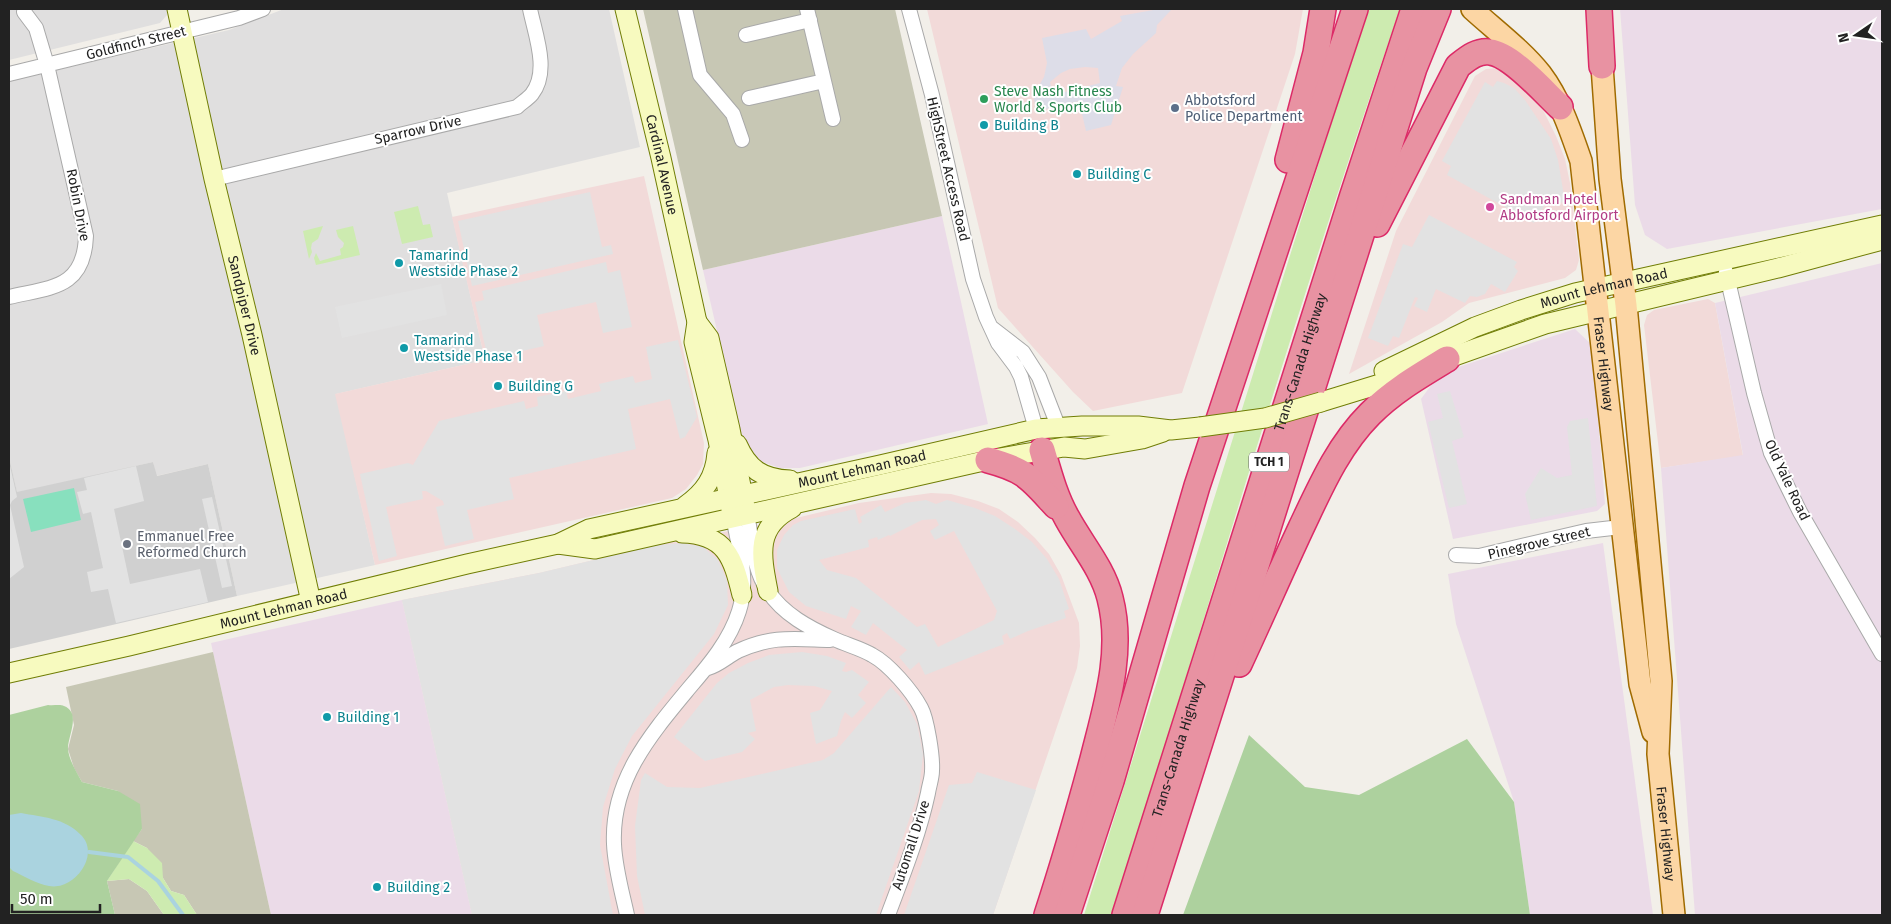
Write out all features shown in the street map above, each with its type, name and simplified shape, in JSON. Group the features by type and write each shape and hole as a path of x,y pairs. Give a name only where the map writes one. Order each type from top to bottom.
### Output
{"highway":[{"path":"1067,915 1111,780 1197,486 1316,54 1323,9"},
{"path":"1197,486 1355,9"},
{"name":"Trans-Canada Highway","path":"1125,915 1352,198 1414,9"},
{"path":"1145,915 1414,68 1438,9"},
{"path":"1599,9 1602,66"},
{"path":"1336,312 1379,220 1458,66 1473,55 1490,52 1497,54 1511,60 1560,107"},
{"path":"1198,752 1316,495 1340,451 1368,416 1382,402 1407,382 1448,359"},
{"path":"1047,442 1054,491 1066,517 1105,582 1110,597 1114,624 1114,665 1107,709 1073,835 1047,915"},
{"path":"988,460 1010,466 1027,475 1066,517"}],"main road":[{"name":"Sandpiper Drive","path":"177,9 311,602"},
{"name":"Cardinal Avenue","path":"625,9 661,158 697,322 694,342 724,434 740,516"},
{"name":"Fraser Highway","path":"1472,9 1542,75 1560,107 1581,161 1640,684 1658,754"},
{"name":"Fraser Highway","path":"1594,9 1602,66 1610,179 1626,305 1661,681 1658,754 1674,915"},
{"name":"Mount Lehman Road","path":"9,673 558,544 590,529 880,465 1047,442 1085,449 1142,439 1171,430 1265,418 1292,412 1368,388 1526,330 1626,305 1726,270 1882,225"},
{"name":"Mount Lehman Road","path":"1341,395 1435,345 1474,327 1535,305 1596,288 1726,270 1882,240"},
{"name":"Mount Lehman Road","path":"1058,426 1138,426 1171,430"},
{"path":"1047,442 1058,426"},
{"path":"724,434 756,471 779,480 803,481"},
{"path":"682,508 696,498 709,484 716,467 724,434"},
{"name":"Mount Lehman Road","path":"558,544 594,549 988,460 1047,442"},
{"path":"768,591 763,552 766,530 780,514 807,500"},
{"path":"668,532 696,533 720,545 730,556 742,596"}],"street":[{"name":"Goldfinch Street","path":"9,74 239,18 263,9"},
{"name":"Sparrow Drive","path":"214,179 516,106 531,94 537,84 540,69 530,9"},
{"path":"685,9 700,75 733,114 742,140"},
{"name":"HighStreet Access Road","path":"909,9 932,95 973,279 986,317 998,343 1021,377 1047,442"},
{"name":"Robin Drive","path":"9,297 57,286 69,279 80,268 86,252 86,236 47,65 36,28 24,12"},
{"path":"746,35 808,15 833,119"},
{"path":"749,98 824,81"},
{"name":"Old Yale Road","path":"1726,270 1754,393 1771,453 1800,512 1882,654"},
{"name":"HighStreet Access Road","path":"992,328 1024,352 1039,377 1058,426"},
{"name":"Automall Drive","path":"740,516 761,577 768,591 793,617 836,640"},
{"name":"Automall Drive","path":"627,915 614,844 617,807 629,772 652,733 705,669 732,629 740,610 744,576 740,516"},
{"name":"Pinegrove Street","path":"1456,555 1479,556 1586,531 1621,527"},
{"name":"Automall Drive","path":"705,669 713,667 737,652 766,641 793,638 836,640 851,644 874,656 895,674 921,708 930,741 933,770 923,818 888,915"}],"shaded area":[{"path":"9,9 167,9 167,15 160,23 9,60"},
{"path":"284,9 609,9 640,147 447,193 485,360 336,394 375,565 237,596 208,464 156,476 153,462 17,493 9,457 9,81 229,30"},
{"path":"643,9 895,9 942,216 703,270"},
{"path":"927,9 1303,9 1295,54 1182,393 1093,411 1073,392 998,308"},
{"path":"1159,9 1172,9 1157,25 1156,33 1133,54 1122,68 1116,86 1123,87 1111,125 1086,131 1079,101 1037,111 1033,96 1044,77 1047,63 1042,38 1086,29 1091,39 1122,21 1120,16","holes":["1098,68 1100,83 1053,95 1050,82 1061,73 1070,69"]},
{"path":"1620,9 1882,9 1882,209 1667,249 1645,235 1635,205"},
{"name":"Sandman Hotel Abbotsford Airport","path":"1497,68 1509,74 1532,95 1544,112 1565,159 1570,183 1579,260 1576,270 1565,278 1469,303 1442,322 1349,374 1396,231 1475,76 1486,69"},
{"path":"1497,81 1514,88 1525,100 1551,139 1558,160 1565,202 1545,205 1534,223 1447,175 1451,166 1442,161 1485,82 1493,87"},
{"path":"644,176 704,443 703,464 697,475 686,489 672,498 375,565 335,394 485,360 452,217"},
{"path":"590,192 602,247 611,245 613,254 472,286 458,221"},
{"path":"1429,215 1517,262 1514,267 1518,271 1505,292 1491,284 1485,294 1477,297 1470,296 1465,303 1436,289 1427,312 1414,306 1418,298 1415,297 1399,338 1393,336 1388,346 1368,338 1403,244 1412,247"},
{"path":"942,216 988,424 800,468 780,468 760,461 750,453 739,426 703,270"},
{"path":"606,262 608,273 620,270 632,327 603,333 596,302 537,315 544,346 488,359 475,302 484,300 482,291"},
{"path":"1882,263 1882,915 1695,915 1661,468 1743,455 1715,303"},
{"path":"441,284 447,315 342,338 335,307"},
{"path":"1708,299 1715,303 1743,456 1661,468 1644,325 1647,315 1654,310"},
{"path":"1575,329 1592,345 1605,504 1597,511 1453,539 1421,399 1440,373"},
{"path":"678,340 697,417 685,437 680,439 670,399 628,409 636,449 509,478 514,499 467,510 474,539 445,546 436,507 444,505 443,501 426,491 422,491 423,499 386,507 397,556 379,561 360,474 408,463 413,465 439,421 524,401 526,409 538,406 537,397 566,391 568,399 601,391 599,384 633,376 635,383 652,379 646,347"},
{"path":"1450,391 1464,437 1452,441 1467,504 1449,508 1428,422 1443,418 1437,394"},
{"path":"1588,418 1597,506 1531,520 1525,494 1541,468 1557,478 1572,475 1567,427 1570,421"},
{"name":"Emmanuel Free Reformed Church","path":"9,457 17,492 153,462 157,476 208,464 237,596 9,649"},
{"path":"9,462 17,497 10,505 24,567 9,579"},
{"path":"136,466 144,501 114,509 130,584 200,569 208,602 116,623 108,589 91,592 87,572 103,568 91,512 83,514 77,492 87,490 84,478"},
{"path":"931,493 951,494 978,501 999,509 1018,522 1049,554 1061,575 1079,623 1080,646 1077,668 993,915 472,915 402,600 539,573 657,545 796,518 859,503"},
{"path":"212,497 232,586 222,588 202,499"},
{"path":"926,500 936,504 947,500 995,516 1015,529 1032,542 1047,559 1059,579 1069,609 1064,611 1066,618 1010,639 1007,633 1002,636 1004,644 925,675 919,662 910,670 899,657 907,650 873,623 866,635 851,627 861,611 851,606 846,619 806,606 789,592 777,568 777,550 784,535 793,525 801,521 855,509 859,524 862,522 860,517 881,505 885,512 905,503","holes":["936,519 939,525 930,531 935,540 954,531 997,611 994,620 938,647 925,624 917,627 856,578 827,570 819,560 869,547 868,540 877,537 878,540 890,536 922,520"]},
{"path":"683,543 703,547 718,560 727,581 728,605 714,634 632,736 615,769 603,807 600,845 613,915 472,915 402,600 539,573 657,545"},
{"path":"1603,543 1653,915 1530,915 1514,802 1456,624 1448,574"},
{"path":"402,600 472,915 271,915 211,643"},
{"path":"213,652 271,915 197,915 184,895 171,891 147,848 133,841 142,829 118,791 82,782 74,768 68,749 74,725 66,687"},
{"path":"802,652 827,656 846,663 842,671 852,670 869,682 858,695 866,703 852,718 845,712 837,736 816,744 810,713 820,710 832,691 814,686 788,685 774,687 750,700 756,731 748,733 755,739 742,752 705,761 674,737 717,683 729,673 769,655"},
{"path":"891,687 905,702 917,724 923,754 919,791 876,915 645,915 637,876 635,826 641,780 645,773 667,787 700,788 823,760 834,753"},
{"path":"977,772 1036,790 993,915 904,915 949,785 972,783"},
{"path":"129,879 147,891 164,915 115,915 107,881"}],"green space":[{"path":"1367,9 1400,9 1288,347 1114,915 1084,915"},
{"path":"418,206 423,225 430,224 433,237 402,244 394,212"},
{"path":"323,226 318,239 312,243 312,252 309,259 303,231"},
{"path":"353,226 360,255 316,265 314,258 316,253 320,261 341,255 340,249 344,243 338,237 336,230"},
{"path":"74,488 81,520 31,532 23,499"},
{"path":"48,705 64,706 72,714 73,720 68,749 82,782 118,791 140,804 142,829 107,881 115,915 9,915 9,715"},
{"path":"1249,735 1305,787 1359,795 1467,739 1514,802 1530,915 1183,915"},
{"path":"133,841 147,848 162,863 163,878 171,891 184,895 197,915 164,915 147,891 129,879 107,881"}],"water":[{"path":"21,813 61,822 75,829 81,835 86,843 88,852 86,861 82,870 67,883 58,886 40,884 13,871 9,867 9,815"}],"waterway":[{"path":"89,852 128,857 158,881 183,915"}],"place":[{"name":"Steve Nash Fitness World & Sports Club","path":"984,99"},
{"name":"Abbotsford Police Department","path":"1175,108"},
{"name":"Building B","path":"984,125"},
{"name":"Building C","path":"1077,174"},
{"name":"Sandman Hotel Abbotsford Airport","path":"1490,207"},
{"name":"Tamarind Westside Phase 2","path":"399,263"},
{"name":"Tamarind Westside Phase 1","path":"404,348"},
{"name":"Building G","path":"498,386"},
{"name":"Emmanuel Free Reformed Church","path":"127,544"},
{"name":"Building 1","path":"327,717"},
{"name":"Building 2","path":"377,887"}]}
